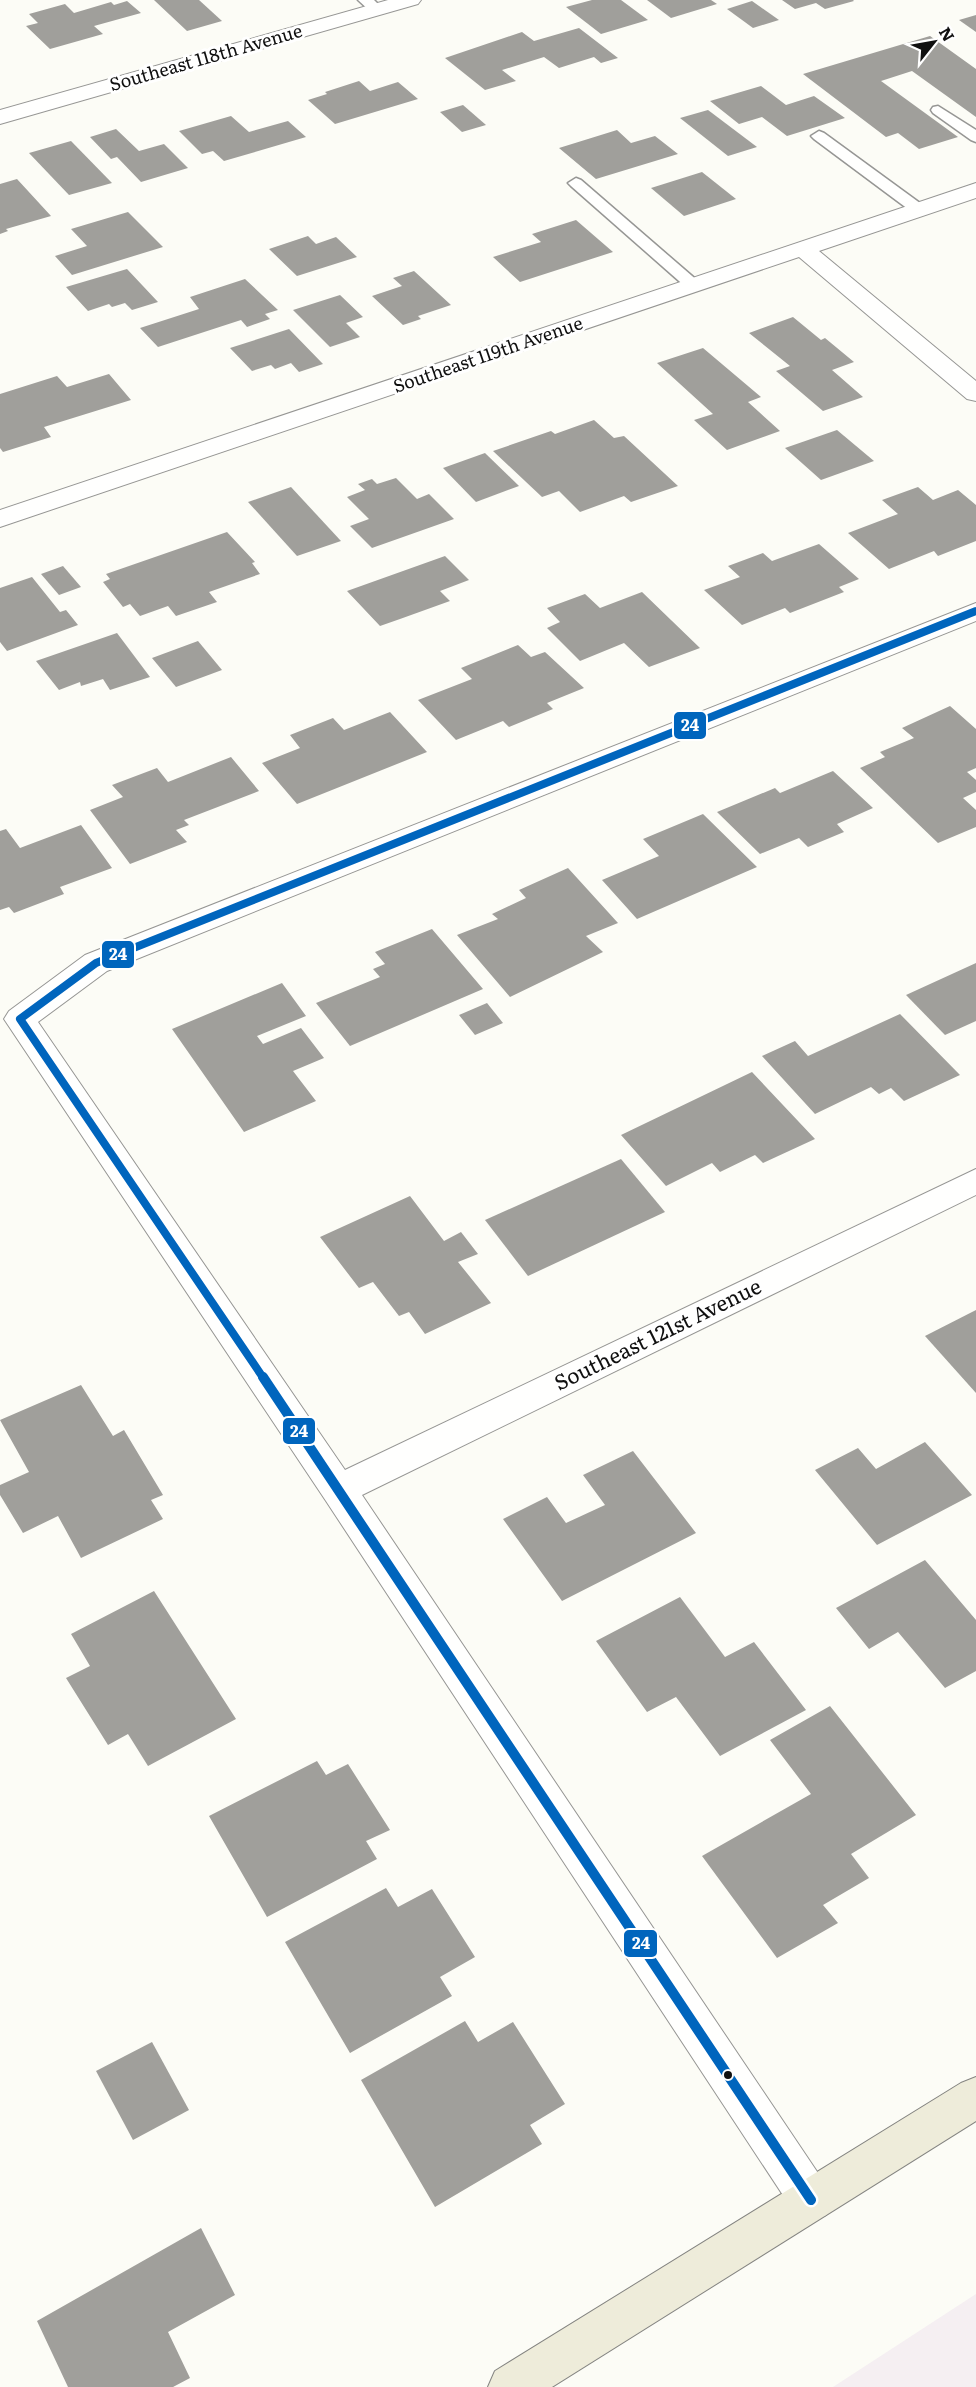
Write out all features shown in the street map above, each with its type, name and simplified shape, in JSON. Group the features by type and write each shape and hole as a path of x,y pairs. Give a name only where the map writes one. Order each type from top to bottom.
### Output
{"main road":[{"path":"511,2387 976,2097"}],"street":[{"name":"Southeast 118th Avenue","path":"0,117 371,5 411,0"},
{"name":"Southeast 119th Avenue","path":"0,519 976,190"},
{"path":"802,248 976,394"},
{"path":"811,2200 339,1490 20,1019 96,963 976,611"},
{"name":"Southeast 121st Avenue","path":"339,1490 976,1181"}],"lane":[{"path":"938,110 976,137"},
{"path":"819,136 918,209"},
{"path":"576,183 693,285"}],"shaded area":[{"path":"976,2294 976,2387 833,2387"}],"building":[{"path":"154,0 199,0 222,21 187,31"},
{"path":"592,0 621,0 648,20 601,34 566,7"},
{"path":"647,0 711,0 717,4 671,18"},
{"path":"782,0 854,1 825,9 816,3 795,9"},
{"path":"127,1 141,13 94,26 103,34 50,49 26,26 38,23 29,14 65,4 74,13 111,2 114,5"},
{"path":"752,1 779,20 753,28 727,9"},
{"path":"976,15 976,32 959,20"},
{"path":"579,28 618,58 601,63 594,57 559,68 544,57 502,70 516,81 485,90 445,58 522,32 534,41"},
{"path":"930,36 976,69 976,117 912,71 881,81 958,137 919,149 898,133 886,137 803,74"},
{"path":"359,81 370,91 398,82 418,99 335,124 308,100"},
{"path":"761,86 786,105 814,96 845,118 787,136 762,117 739,124 710,101"},
{"path":"463,105 486,125 462,132 440,112"},
{"path":"708,110 757,147 728,156 680,118"},
{"path":"231,116 249,132 288,121 306,137 224,161 213,151 202,154 179,131"},
{"path":"116,129 139,151 164,144 188,168 141,182 117,157 111,159 90,137"},
{"path":"617,130 631,143 655,136 678,154 596,179 559,148"},
{"path":"71,141 112,183 69,195 29,153"},
{"path":"702,172 736,199 684,216 651,188"},
{"path":"17,179 51,216 6,229 8,231 0,234 0,184"},
{"path":"128,212 163,247 72,275 55,256 87,246 71,229"},
{"path":"576,220 613,252 520,282 493,257 541,242 532,234"},
{"path":"308,236 316,244 336,237 357,257 297,276 269,249"},
{"path":"127,269 158,302 132,310 125,303 112,307 109,304 88,311 66,287"},
{"path":"414,271 451,305 418,316 421,319 403,325 372,296 402,286 393,278"},
{"path":"245,279 278,310 265,314 270,319 247,327 241,320 158,347 140,328 199,309 190,297"},
{"path":"340,295 363,317 346,323 360,337 330,347 293,310"},
{"path":"793,317 821,340 825,338 854,362 832,370 863,397 823,411 776,371 790,366 749,333"},
{"path":"289,329 323,364 299,372 291,363 275,369 271,365 252,371 230,348"},
{"path":"703,348 761,397 748,402 780,431 727,450 694,420 713,414 657,363"},
{"path":"109,374 131,400 44,427 51,437 3,452 0,448 0,394 57,376 67,387"},
{"path":"594,420 614,438 624,436 678,486 631,502 624,496 580,512 559,491 542,497 493,451 551,431 555,434"},
{"path":"837,430 874,461 821,480 785,448"},
{"path":"485,453 519,486 476,502 443,468"},
{"path":"396,478 417,499 429,494 454,519 372,548 350,526 369,519 347,497 365,490 358,484 372,479 377,484"},
{"path":"291,487 341,541 297,556 248,502"},
{"path":"918,487 933,500 958,490 976,505 976,541 938,556 934,551 889,569 848,533 898,514 882,500"},
{"path":"227,532 255,562 252,563 260,574 209,592 217,602 176,616 168,606 140,616 130,604 123,607 103,582 110,579 106,574"},
{"path":"819,544 859,579 839,587 844,592 790,613 785,608 742,625 704,590 740,577 728,566 763,553 772,561"},
{"path":"445,556 469,580 440,591 450,601 400,619 380,626 347,591"},
{"path":"63,566 81,587 59,595 41,574"},
{"path":"32,577 60,612 66,610 78,625 7,651 0,642 0,588"},
{"path":"642,592 700,648 649,667 624,643 580,661 547,628 560,622 547,608 585,594 600,608"},
{"path":"117,633 150,677 110,690 103,679 81,686 80,682 59,690 36,661"},
{"path":"198,641 222,670 176,687 152,658"},
{"path":"518,645 531,657 545,652 584,688 547,703 553,709 509,727 503,721 456,740 418,700 472,679 461,668"},
{"path":"950,706 976,729 976,768 967,772 976,780 976,792 963,798 976,810 976,827 938,843 860,768 885,757 880,752 914,738 902,728"},
{"path":"390,712 427,752 297,804 262,763 300,748 290,735 333,718 344,730"},
{"path":"231,757 259,791 184,820 189,825 176,830 187,842 130,864 90,810 123,797 112,785 157,768 168,782"},
{"path":"833,771 873,808 837,824 844,832 808,847 799,838 760,854 717,812 775,788 780,793"},
{"path":"703,814 757,867 637,919 602,880 659,856 643,839"},
{"path":"81,825 112,868 60,887 64,894 14,913 9,907 0,910 0,831 6,829 20,848"},
{"path":"568,868 618,923 586,936 603,952 510,997 457,935 498,919 492,914 526,898 519,890"},
{"path":"432,929 483,989 350,1046 316,1003 380,977 373,969 385,964 375,952"},
{"path":"976,963 976,1021 945,1035 906,995"},
{"path":"282,983 306,1016 257,1036 263,1044 301,1028 324,1058 293,1071 316,1101 244,1132 172,1029"},
{"path":"487,1003 503,1023 475,1035 459,1015"},
{"path":"900,1014 960,1075 904,1101 891,1088 879,1094 871,1087 815,1114 762,1056 795,1041 808,1056"},
{"path":"752,1072 815,1139 763,1163 755,1155 720,1172 712,1163 666,1186 621,1135"},
{"path":"621,1159 665,1212 528,1276 485,1220"},
{"path":"410,1196 444,1241 461,1232 478,1254 458,1262 491,1303 425,1334 409,1312 399,1316 373,1282 359,1288 320,1237"},
{"path":"976,1310 976,1393 925,1336"},
{"path":"81,1385 113,1436 124,1430 163,1495 151,1500 163,1519 81,1558 58,1516 23,1533 0,1495 0,1485 29,1472 0,1420"},
{"path":"925,1442 972,1495 877,1545 815,1470 858,1448 876,1469"},
{"path":"633,1451 696,1533 562,1601 503,1519 547,1497 566,1523 605,1505 583,1475"},
{"path":"925,1560 976,1620 976,1671 945,1688 898,1632 869,1649 836,1608"},
{"path":"154,1591 236,1719 148,1766 128,1734 108,1745 66,1678 90,1666 71,1634"},
{"path":"680,1597 725,1657 754,1642 806,1710 720,1756 676,1697 647,1712 596,1641"},
{"path":"830,1706 916,1815 851,1854 869,1878 823,1905 838,1923 777,1958 702,1856 811,1794 770,1740"},
{"path":"317,1761 326,1775 348,1764 390,1830 366,1841 377,1859 267,1917 209,1816"},
{"path":"386,1888 398,1907 432,1889 475,1957 440,1977 452,1996 350,2053 285,1942"},
{"path":"465,2021 478,2042 513,2022 565,2104 530,2125 542,2144 435,2207 361,2080"},
{"path":"152,2042 189,2110 133,2140 96,2071"},
{"path":"201,2228 235,2295 168,2332 190,2378 173,2387 68,2387 37,2321"}],"transit line":[{"name":"24","path":"811,2200 339,1490 20,1019 96,963 976,611"}]}
